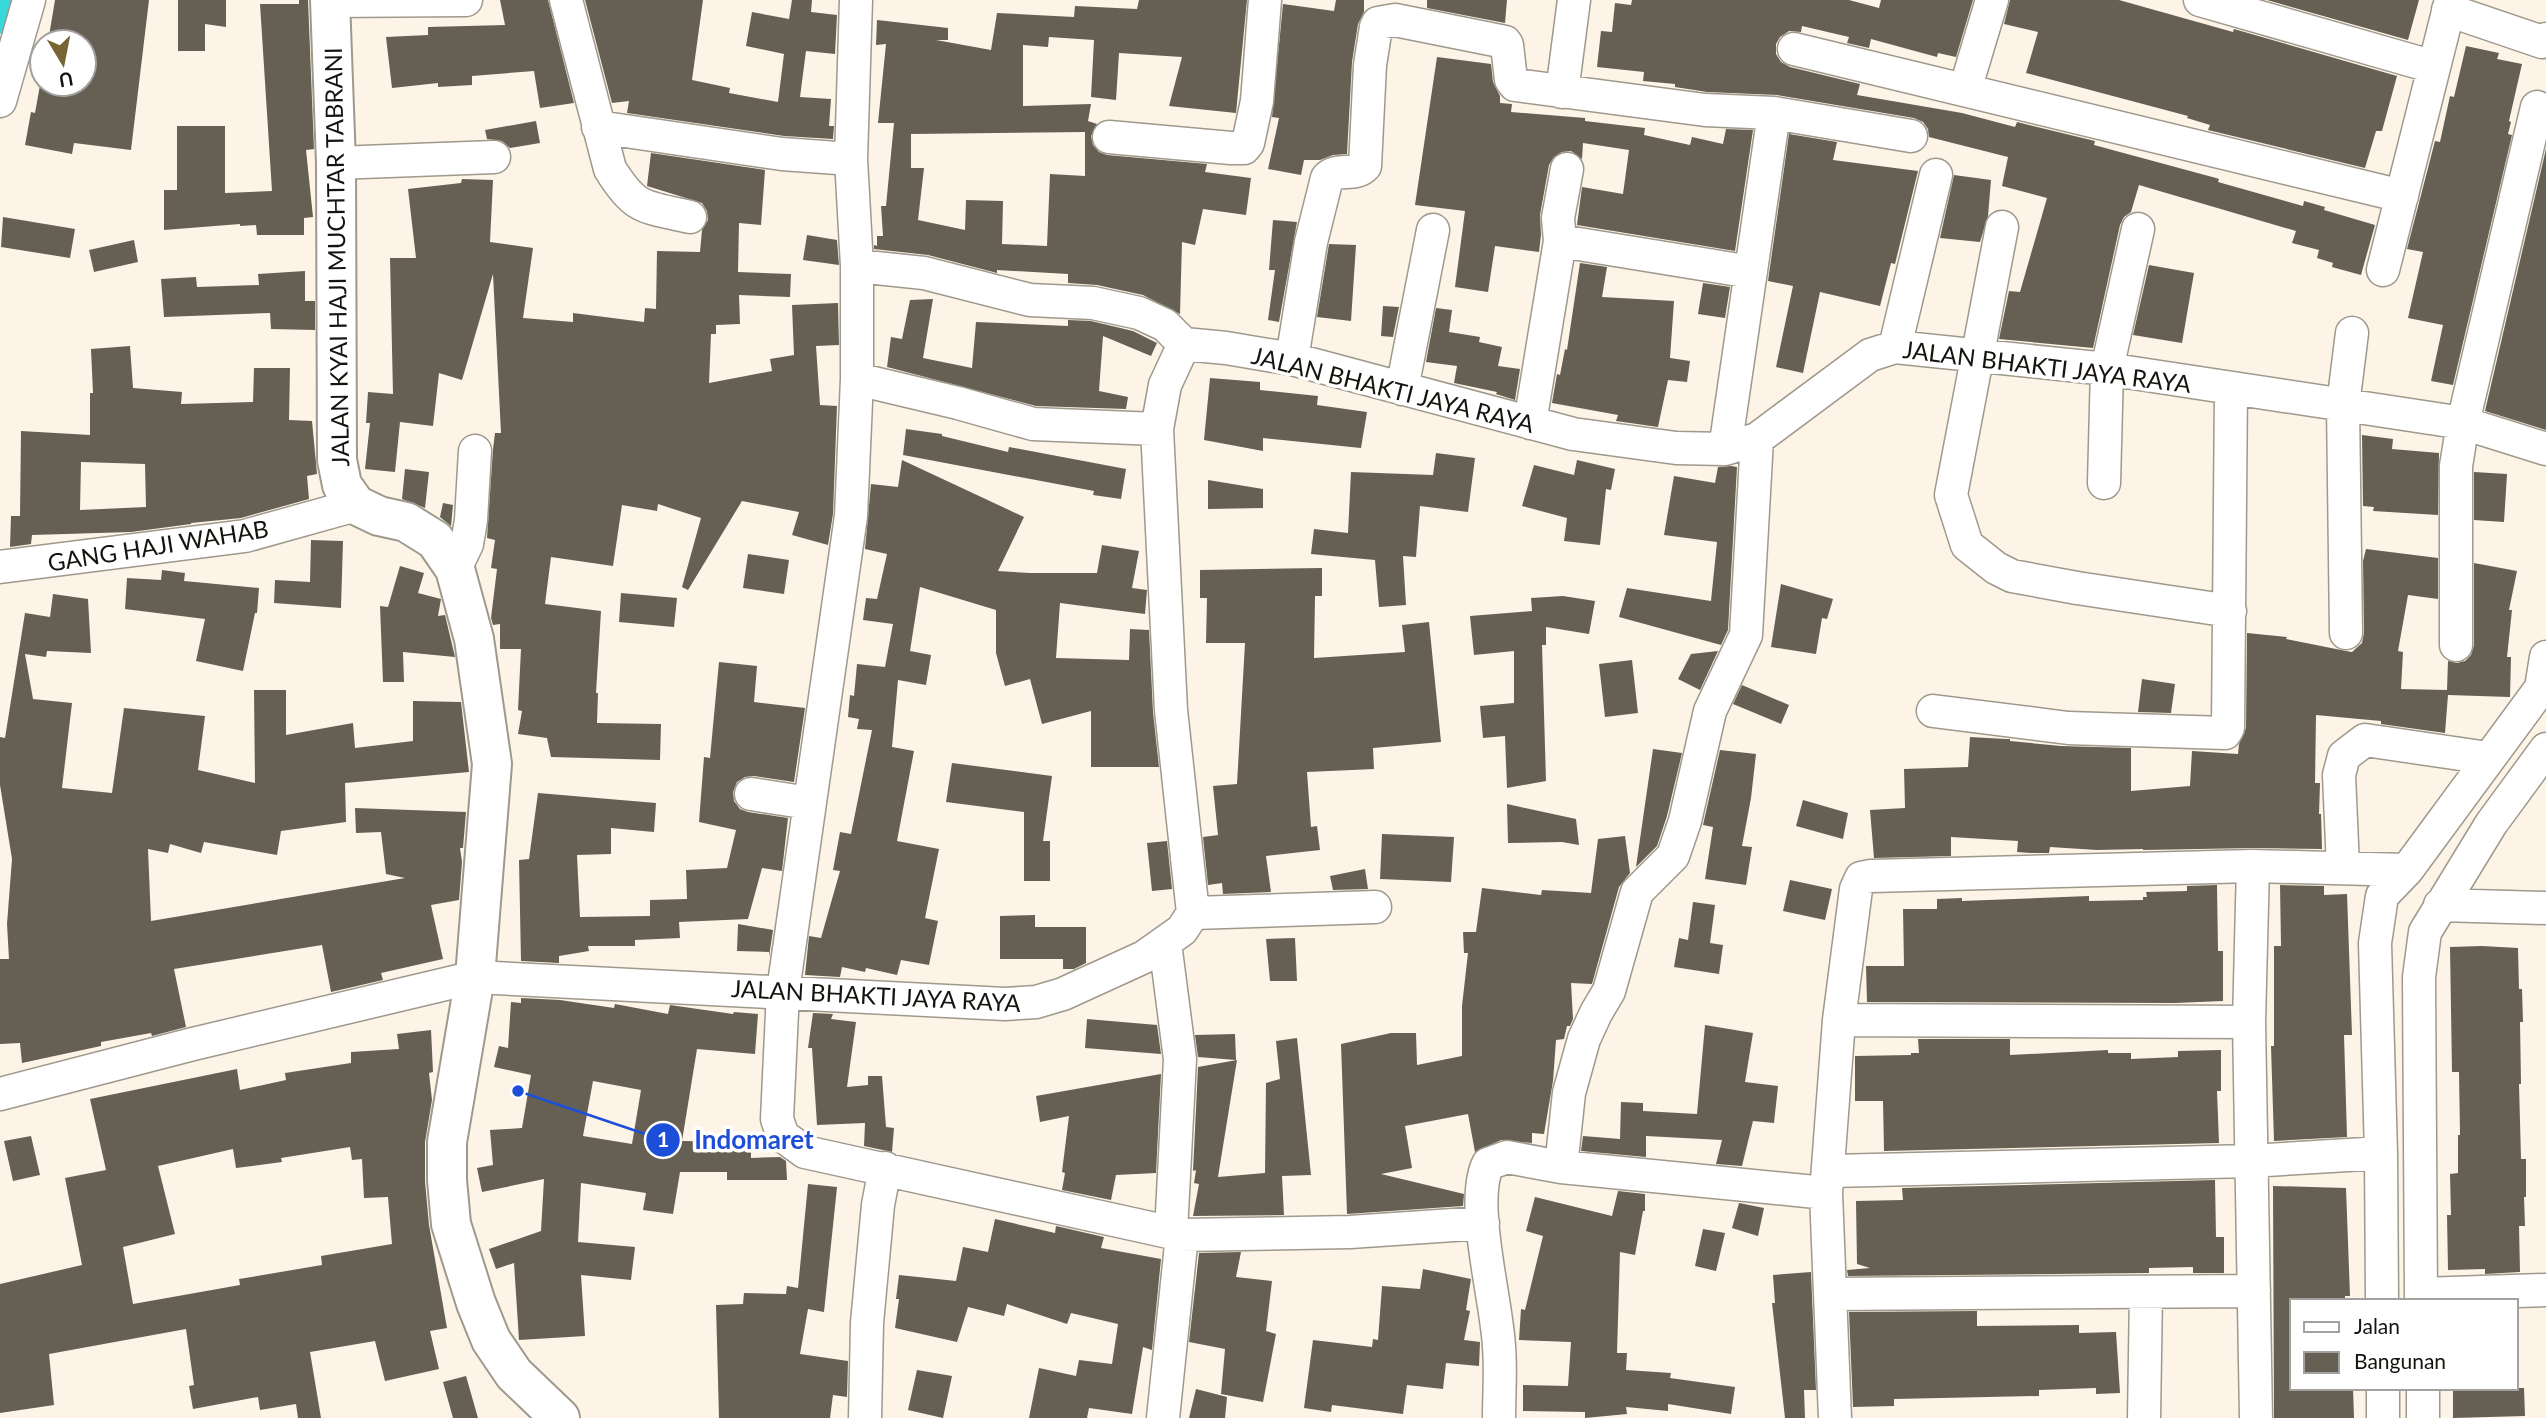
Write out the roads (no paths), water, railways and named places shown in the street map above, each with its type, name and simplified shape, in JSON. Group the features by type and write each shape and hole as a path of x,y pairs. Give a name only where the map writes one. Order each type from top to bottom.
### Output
{"street":[{"path":"0,101 29,0"},
{"path":"330,0 466,0"},
{"name":"JALAN KYAI HAJI MUCHTAR TABRANI","path":"330,0 336,163 337,460 342,485 356,505"},
{"path":"566,0 610,169 633,201 642,206 690,217"},
{"path":"856,0 851,159 857,379 851,516 783,991 777,1119 783,1136 805,1152 1177,1234 1350,1232 1483,1223"},
{"path":"1109,137 1244,148 1248,143 1257,101 1265,0"},
{"path":"1562,92 1574,0"},
{"path":"1965,90 1992,0"},
{"path":"2200,0 2434,67"},
{"path":"2383,270 2449,5 2542,42 2546,39"},
{"path":"1292,359 1311,242 1327,178 1334,173 1359,171 1365,166 1370,65 1376,27 1395,10 1504,42 1507,45 1513,83 1705,110 1774,113 1911,136"},
{"path":"1794,49 2402,196"},
{"path":"2456,645 2456,467 2463,423 2537,107"},
{"path":"1725,449 1774,113"},
{"path":"598,127 782,154 851,159"},
{"path":"336,163 494,157"},
{"path":"1530,423 1560,242 1558,218 1567,169"},
{"path":"1895,347 1936,175"},
{"path":"2002,227 1951,495 1967,545 1996,568 2012,576 2230,611"},
{"path":"2104,483 2107,369 2138,229"},
{"path":"1402,389 1433,230"},
{"path":"1560,242 1751,272"},
{"path":"856,266 925,273 1030,300 1093,303 1139,313 1165,325 1184,344 1165,385 1157,429 1171,710 1193,913 1375,907"},
{"path":"2346,633 2343,405 2352,333"},
{"name":"JALAN BHAKTI JAYA RAYA","path":"1184,344 1292,359 1573,434 1676,448 1725,449 1757,439 1870,355 1895,347 2107,369 2463,423 2546,449"},
{"path":"857,379 958,402 1033,424 1157,429"},
{"path":"1933,711 2068,728 2225,733 2228,728 2231,388"},
{"path":"1561,1167 1569,1093 1584,1039 1609,991 1637,892 1673,856 1685,821 1710,711 1746,635 1757,439"},
{"path":"454,569 467,544 475,451"},
{"path":"356,505 379,516 406,522 435,540 454,569 474,639 492,764 475,977 447,1142 451,1224 475,1303 491,1340 514,1374 560,1418"},
{"name":"GANG HAJI WAHAB","path":"0,567 245,536 356,505"},
{"path":"2382,1299 2375,943 2382,896 2407,870 2541,688 2546,657"},
{"path":"2343,867 2339,775 2344,756 2364,740 2488,758"},
{"path":"2546,749 2491,824 2432,918 2419,977 2421,1297 2546,1290"},
{"path":"751,794 809,803"},
{"path":"1835,1418 1828,1182 1839,1020 1856,889 1861,878 2253,866 2407,870"},
{"path":"2253,866 2249,1022 2256,1418"},
{"path":"2382,896 2432,918 2546,908"},
{"name":"JALAN BHAKTI JAYA RAYA","path":"0,1094 193,1044 475,977 1005,1004 1036,1002 1063,994 1144,957 1182,930 1193,913"},
{"path":"1163,1418 1177,1234 1180,1059 1166,943"},
{"path":"1839,1020 2249,1022"},
{"path":"1499,1418 1499,1346 1483,1223 1482,1176 1488,1164 1507,1157 1561,1167 1828,1182 2381,1153"},
{"path":"865,1418 869,1297 878,1205 885,1168"},
{"path":"1830,1294 2254,1291"},
{"path":"2144,1418 2146,1292"},
{"path":"2383,1390 2383,1418"},
{"path":"2423,1390 2423,1418"}],"waterway":[{"path":"0,8 3,0"}],"place":[{"name":"Indomaret","path":"518,1091"}]}
